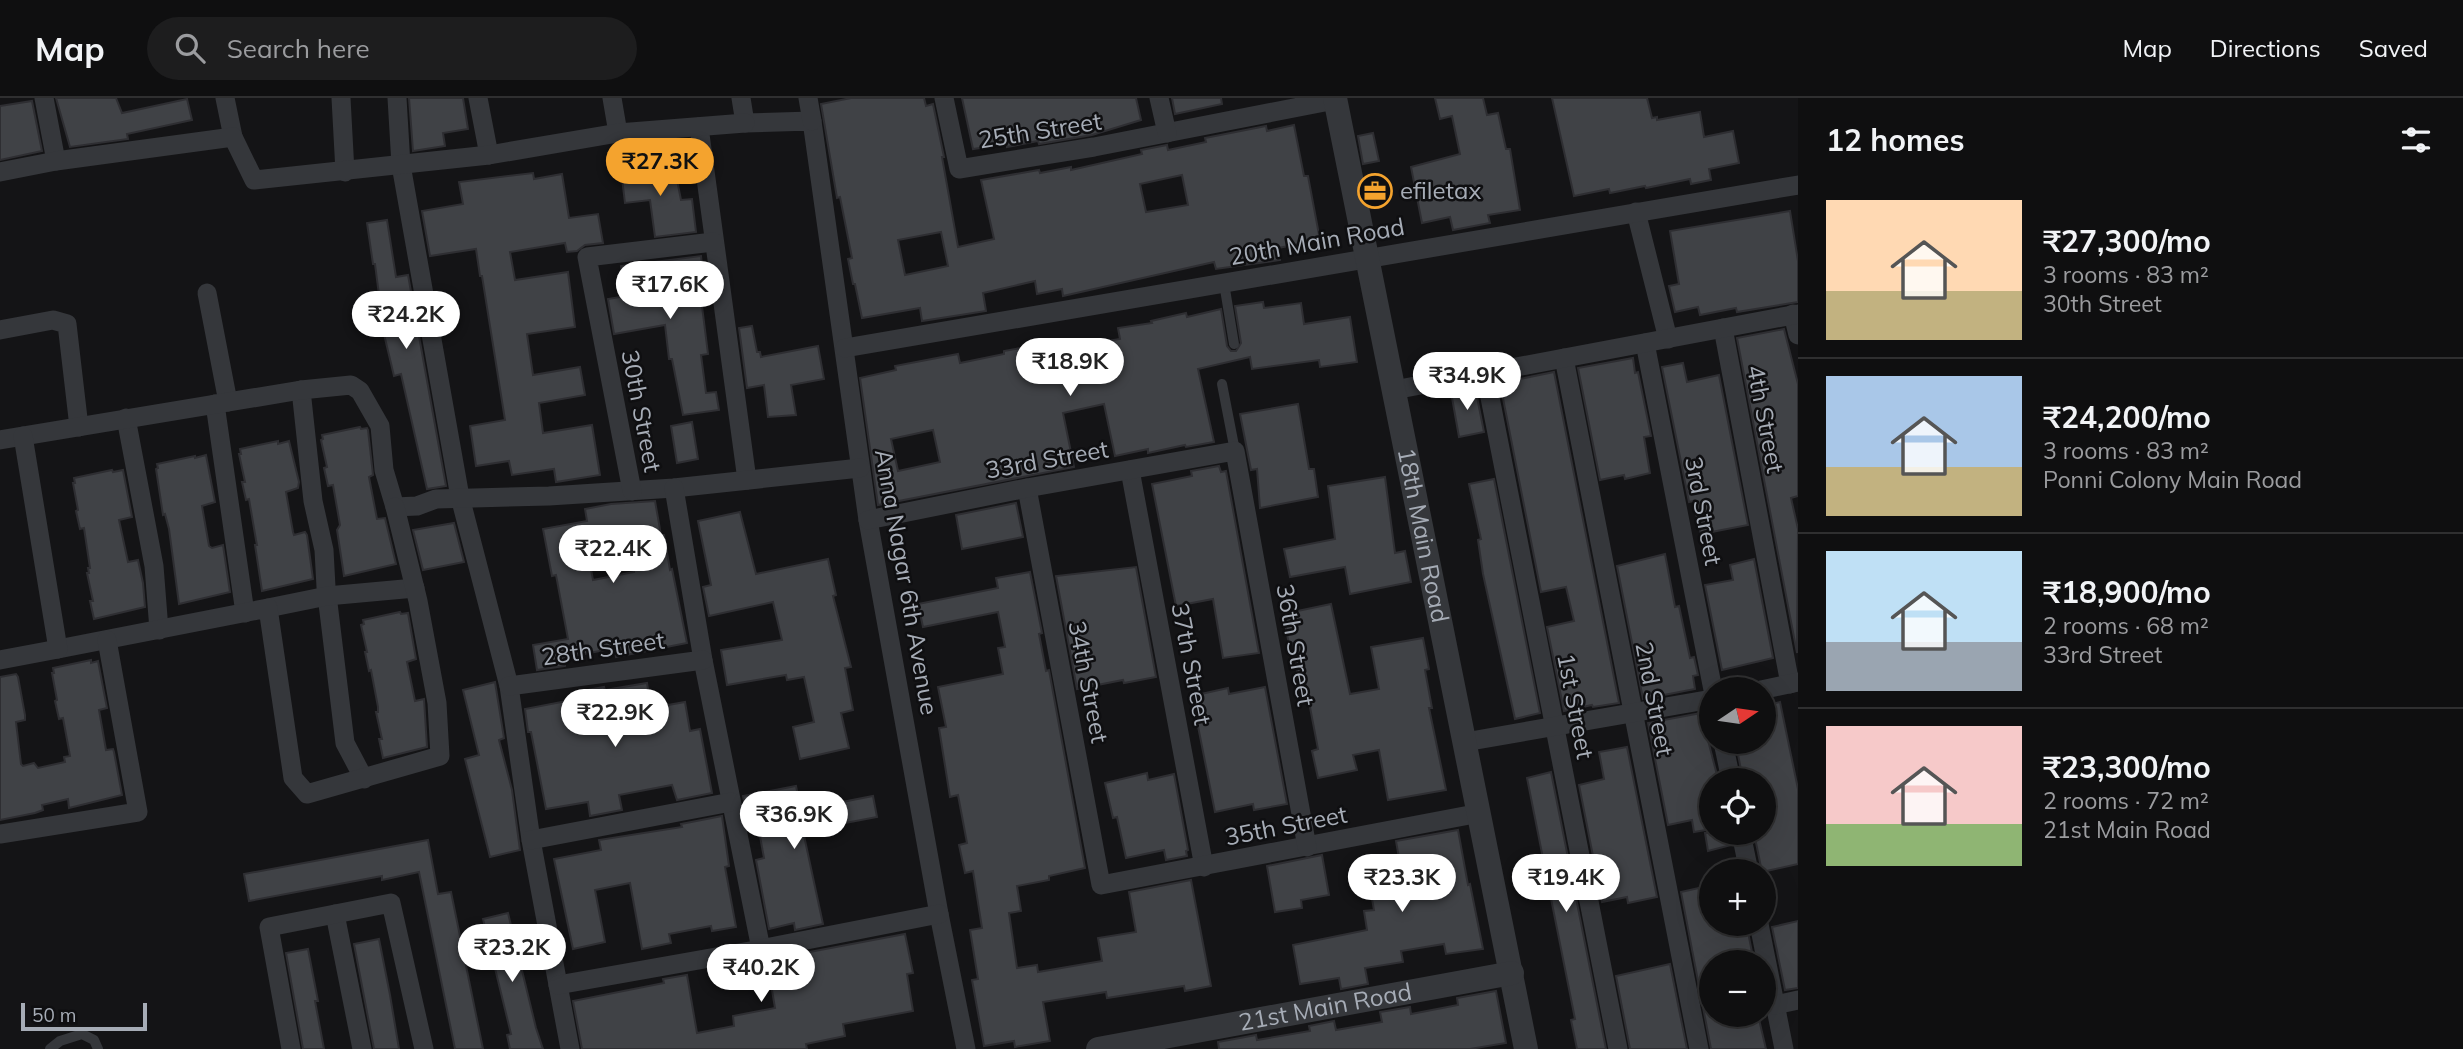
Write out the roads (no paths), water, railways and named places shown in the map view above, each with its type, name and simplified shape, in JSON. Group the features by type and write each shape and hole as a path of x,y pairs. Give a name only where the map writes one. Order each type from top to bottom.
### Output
{"street":[{"path":"44,98 56,161"},
{"path":"225,98 233,137 254,180 489,155 618,133 745,123 812,121"},
{"path":"341,98 345,172"},
{"path":"397,98 401,165 460,497 509,686 531,840 570,1049"},
{"path":"478,98 489,155"},
{"path":"612,98 618,133"},
{"path":"741,98 745,123"},
{"name":"Anna Nagar 6th Avenue","path":"808,98 868,520 966,1049"},
{"name":"25th Street","path":"944,98 959,169 1094,147 1335,99"},
{"path":"1159,98 1167,133"},
{"name":"18th Main Road","path":"1335,99 1526,1049"},
{"path":"699,127 747,480"},
{"path":"0,172 56,161 233,137"},
{"name":"20th Main Road","path":"845,348 1798,185"},
{"path":"1636,212 1668,339"},
{"name":"30th Street","path":"632,491 587,257 713,242"},
{"path":"208,293 245,613"},
{"path":"1394,390 1796,314 1798,335"},
{"path":"0,330 53,320 67,324 79,426"},
{"name":"4th Street","path":"1723,328 1794,683"},
{"name":"3rd Street","path":"1645,343 1710,677"},
{"name":"2nd Street","path":"1564,358 1699,1049"},
{"name":"1st Street","path":"1485,372 1618,1049"},
{"path":"0,440 301,390 351,385 360,391 380,426 384,470 415,588 437,703 440,756 307,794 293,778 268,608"},
{"path":"301,390 313,500 324,550 345,743 364,779"},
{"path":"120,420 154,566 159,629"},
{"path":"23,436 58,649"},
{"name":"33rd Street","path":"868,520 1235,451"},
{"name":"36th Street","path":"1235,451 1307,848"},
{"path":"395,507 417,506 436,499 549,496 674,488 860,468"},
{"name":"37th Street","path":"1130,470 1204,867"},
{"path":"674,488 703,660 761,949"},
{"name":"34th Street","path":"1027,488 1101,885"},
{"path":"0,660 327,596 415,588"},
{"path":"0,834 138,813 107,640"},
{"name":"28th Street","path":"509,686 703,660"},
{"path":"1776,687 1794,683"},
{"path":"1465,742 1699,701"},
{"path":"531,840 731,802"},
{"name":"35th Street","path":"1101,885 1480,813"},
{"path":"291,1049 269,927 391,903 424,1049"},
{"path":"335,914 362,1049"},
{"path":"558,985 939,914"},
{"name":"21st Main Road","path":"1098,1049 1512,973"},
{"path":"1776,1005 1798,1000"},
{"path":"1776,1010 1784,1049"}],"lane":[{"path":"1224,283 1234,344"},
{"path":"1222,384 1235,451"},
{"path":"50,1049 60,1041 82,1034 94,1040 98,1049"}],"place":[{"name":"efiletax","path":"1375,191"}]}
